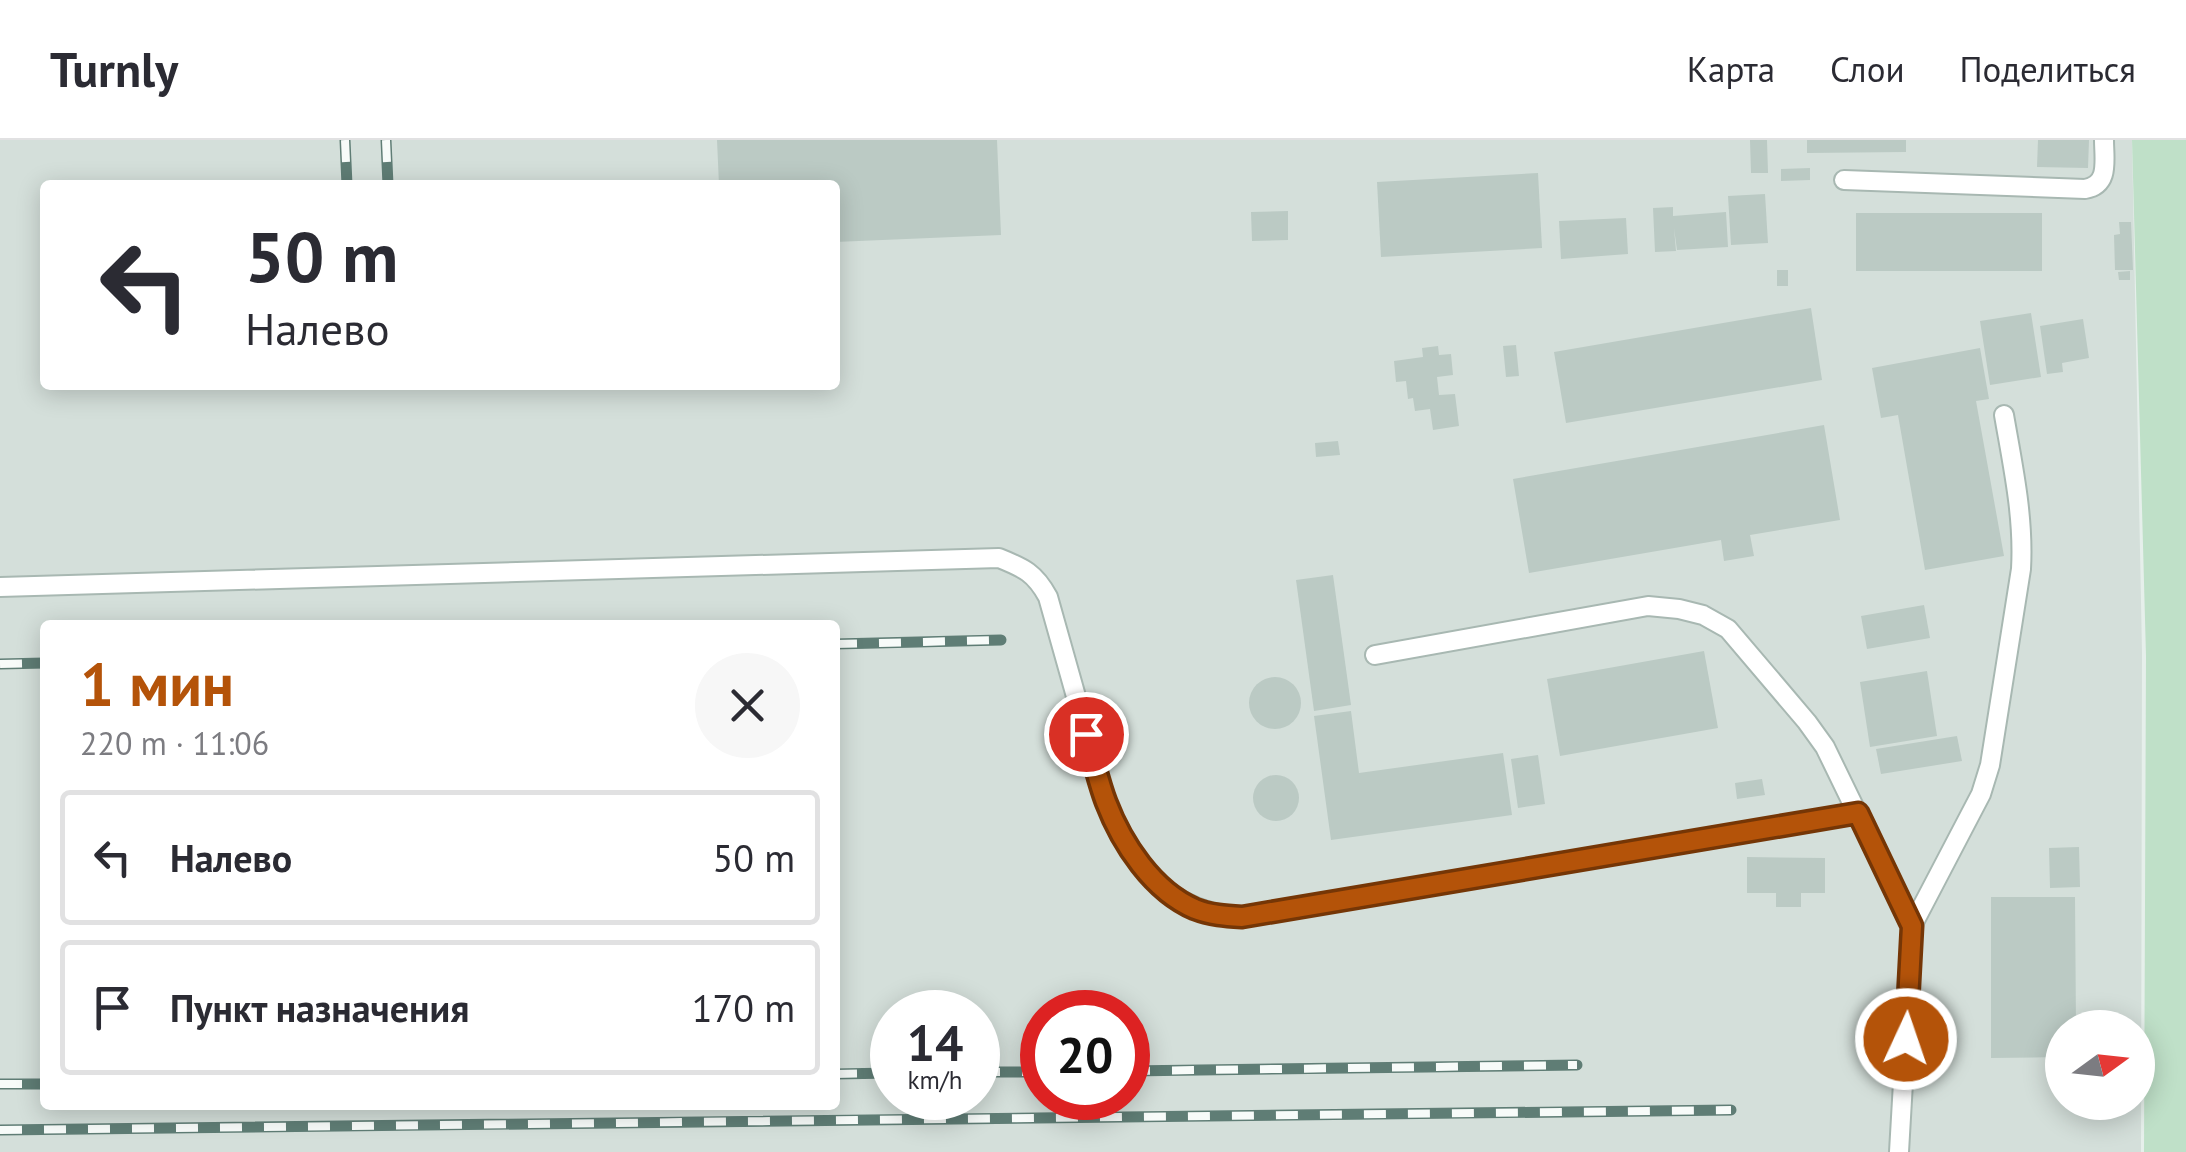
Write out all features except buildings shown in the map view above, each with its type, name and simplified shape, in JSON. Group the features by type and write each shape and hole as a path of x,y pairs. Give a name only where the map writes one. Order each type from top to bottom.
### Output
{"lane":[{"path":"1844,180 2093,188 2104,176 2104,140"},
{"path":"1899,1152 1912,926 1981,794 1990,765 2022,569 2021,516 2004,415"},
{"path":"0,587 999,558 1022,567 1038,580 1048,597 1106,802 1121,834 1142,866 1167,892 1215,915 1242,917 1858,813"},
{"path":"1374,654 1648,606 1679,608 1703,615 1728,629 1825,747 1912,926"}],"shaded area":[{"path":"0,140 2132,140 2142,653 2141,1010 2045,1010 2045,1120 2141,1120 2141,1152 0,1152"}],"green space":[{"path":"2132,140 2186,140 2186,1152 2144,1152 2144,1120 2155,1120 2155,1010 2145,1010 2146,656"}],"railway":[{"path":"345,140 347,180"},
{"path":"386,140 388,180"},
{"path":"840,644 1001,640"},
{"path":"0,664 40,663"},
{"path":"1150,1071 1577,1065"},
{"path":"1000,1072 1020,1072"},
{"path":"840,1074 870,1073"},
{"path":"0,1084 40,1084"},
{"path":"0,1130 1731,1110"}],"route":[{"path":"1086,734 1106,802 1142,866 1167,892 1215,915 1242,917 1858,813 1912,926 1906,1039"}]}
